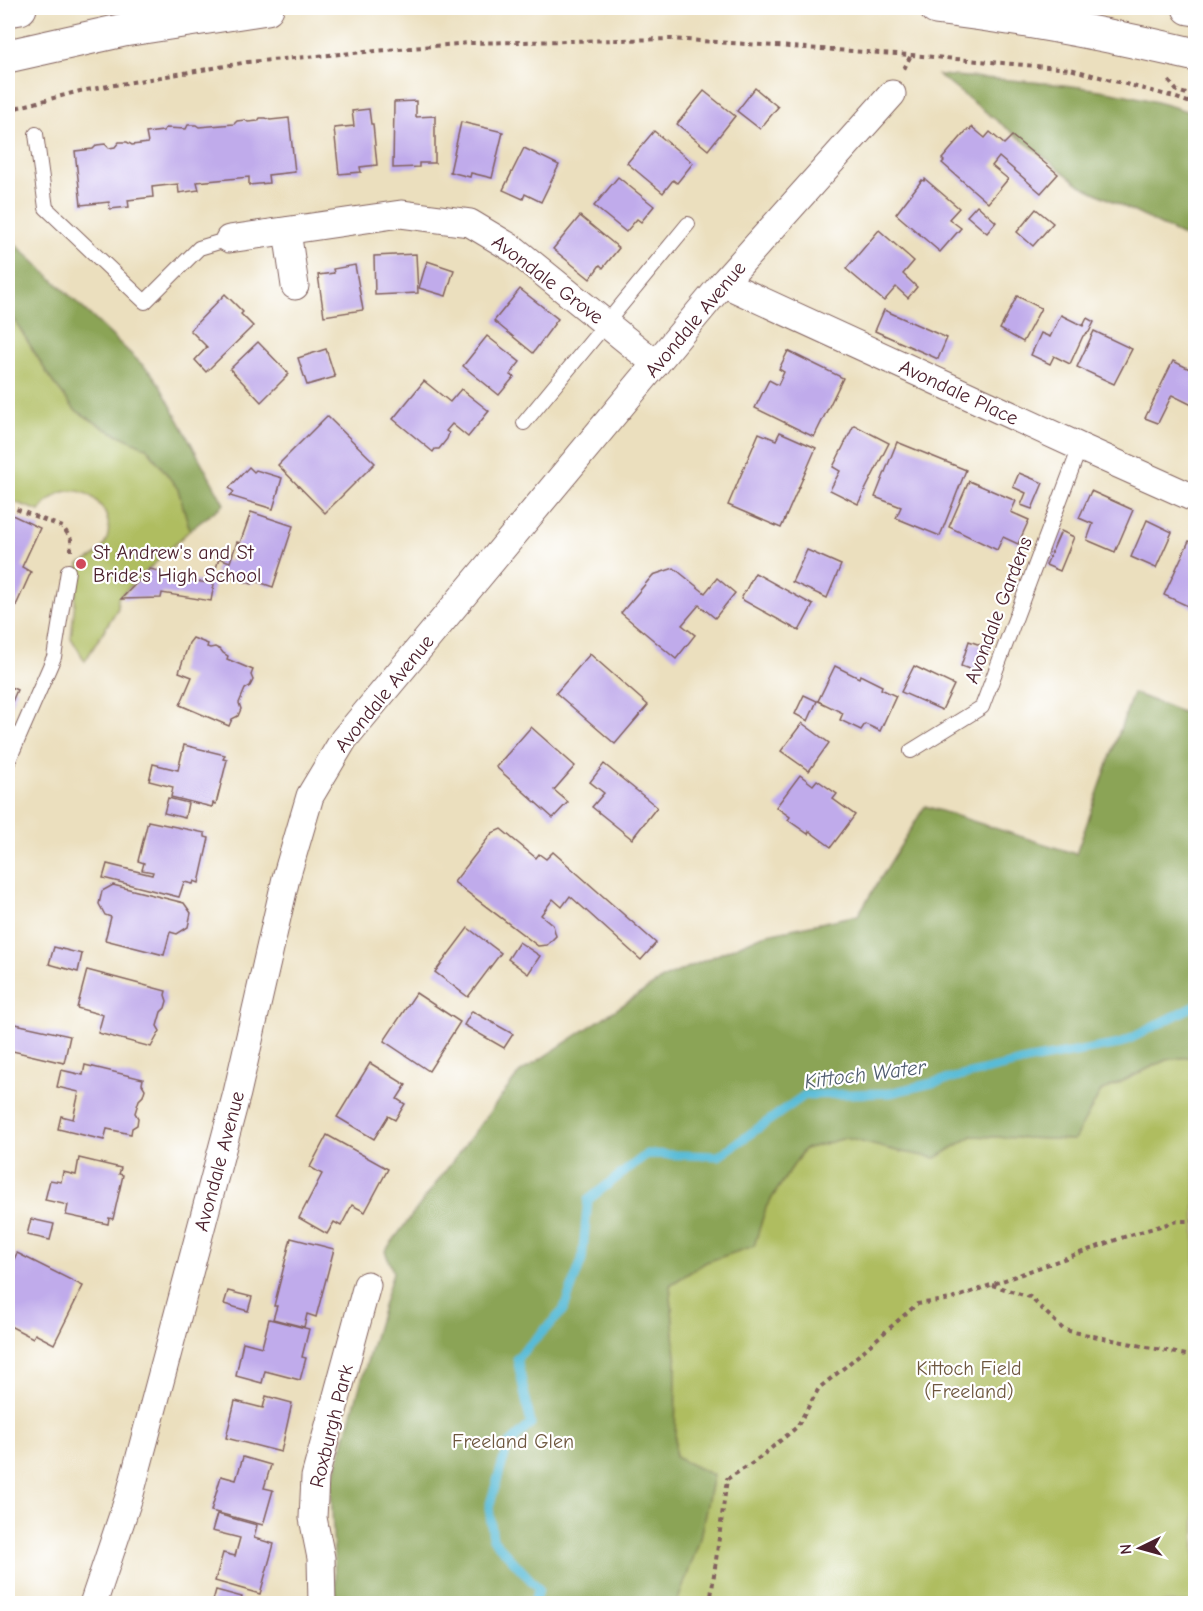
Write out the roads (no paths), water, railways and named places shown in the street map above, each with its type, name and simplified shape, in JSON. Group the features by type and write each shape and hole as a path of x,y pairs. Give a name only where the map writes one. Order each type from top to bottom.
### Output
{"highway":[{"path":"8,10 20,8"},
{"path":"8,56 124,30 267,8"},
{"path":"936,8 1058,27 1196,55"},
{"path":"1189,8 1196,9"}],"street":[{"name":"Avondale Avenue","path":"93,1604 133,1482 237,1093 286,878 310,796 344,739 723,283 892,94"},
{"name":"Avondale Grove","path":"230,239 401,214 470,223 516,250 656,364"},
{"path":"287,231 295,286"},
{"name":"Avondale Place","path":"723,283 1196,499"},
{"name":"Roxburgh Park","path":"322,1604 321,1558 313,1518 315,1477 368,1286"}],"lane":[{"path":"36,134 46,208 145,302 199,248 230,239"},
{"path":"524,423 688,224"},
{"name":"Avondale Gardens","path":"911,751 982,707 1080,447"},
{"path":"8,762 54,657 68,571"}],"waterway":[{"name":"Kittoch Water","path":"533,1604 539,1589 493,1539 489,1507 508,1445 531,1424 517,1358 563,1311 582,1260 588,1200 647,1154 719,1156 805,1095 890,1093 1030,1060 1120,1044 1196,1005"}],"place":[{"name":"St Andrew's and St Bride's High School","path":"81,564"}],"park label":[{"name":"Kittoch Field (Freeland)","path":"969,1380"},
{"name":"Freeland Glen","path":"513,1441"}]}
